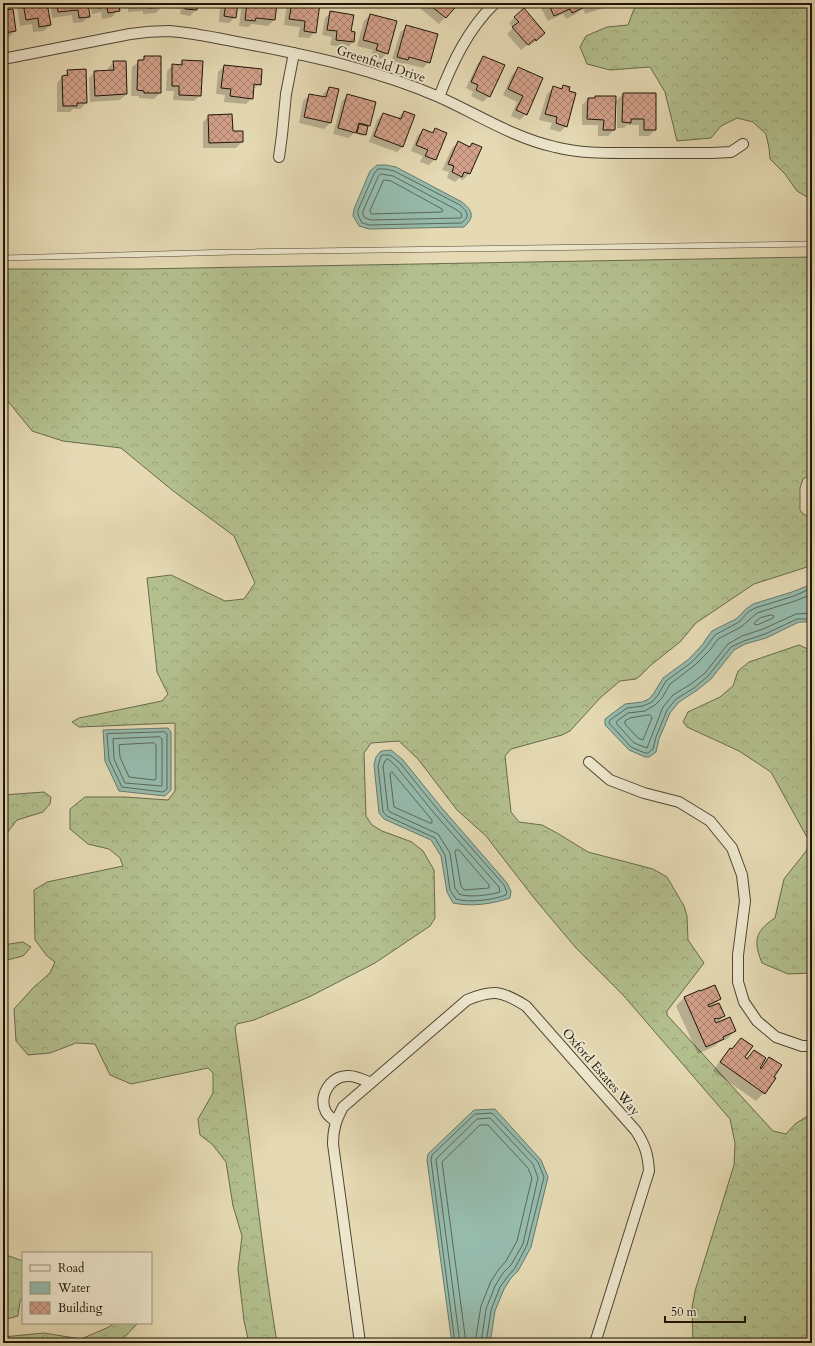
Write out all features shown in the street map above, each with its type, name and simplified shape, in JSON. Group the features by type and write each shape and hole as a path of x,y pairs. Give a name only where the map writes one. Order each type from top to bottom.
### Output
{"street":[{"path":"439,97 458,52 474,28 495,3"},
{"name":"Greenfield Drive","path":"3,59 130,34 169,31 188,33 332,61 369,72 407,84 439,97 509,132 536,142 574,151 594,153 712,153 731,152 742,144"},
{"path":"279,157 286,94 294,53"},
{"path":"589,762 610,780 644,793 679,802 710,821 732,848 742,875 746,901 738,954 738,982 744,1002 757,1021 776,1037 802,1046 812,1046"},
{"name":"Oxford Estates Way","path":"360,1343 333,1144 335,1121 343,1107 467,1000 484,994 497,993 512,997 526,1006 636,1131 643,1143 648,1157 649,1171 595,1343"},
{"path":"335,1121 327,1114 324,1104 326,1090 336,1078 348,1075 371,1083"}],"lane":[{"path":"3,258 234,252 812,244"}],"green space":[{"path":"644,3 812,3 812,200 797,191 785,174 770,159 766,134 753,122 737,118 721,126 711,138 677,141 665,92 650,67 610,70 587,64 580,47 586,36 607,27 628,25 634,9"},
{"path":"812,257 812,474 803,479 800,488 800,510 803,514 812,518 812,563 807,567 754,584 696,623 680,642 651,665 640,676 636,679 620,681 600,698 570,731 562,735 511,749 505,756 511,812 519,822 542,825 588,852 653,869 667,877 684,906 687,916 688,940 704,963 667,1011 667,1015 773,1131 786,1134 795,1124 809,1115 812,1115 812,1343 693,1343 692,1308 695,1291 734,1165 735,1143 730,1119 624,996 576,948 534,898 486,836 457,810 418,759 399,741 371,743 364,753 366,816 372,825 382,831 412,842 423,851 434,870 435,918 430,926 375,963 309,997 254,1020 237,1024 235,1028 265,1264 277,1343 249,1343 244,1321 238,1269 242,1236 233,1206 226,1162 212,1144 200,1135 198,1119 213,1093 213,1073 208,1068 131,1084 110,1075 95,1044 76,1043 50,1053 28,1055 16,1041 14,1009 34,987 50,973 55,962 47,956 35,940 34,890 47,882 123,866 120,858 109,849 88,844 70,829 70,809 85,797 125,797 168,800 175,791 175,723 79,727 72,722 79,718 162,701 168,694 157,672 147,578 171,575 225,601 244,599 255,583 234,536 172,490 121,448 63,441 32,431 3,395 3,269 138,269"},
{"path":"799,645 812,651 812,973 788,974 762,963 757,949 757,943 763,927 775,918 784,879 807,850 808,839 771,772 739,751 687,727 683,722 688,712 720,697 733,686 738,671 749,662"},
{"path":"44,792 51,797 50,804 43,812 17,820 3,838 3,795"},
{"path":"23,942 31,947 23,956 3,961 3,945"},
{"path":"3,1254 22,1261 22,1298 20,1301 18,1316 3,1320"},
{"path":"112,1324 137,1324 119,1343 3,1343 3,1337 44,1333 81,1339 109,1327"}],"water":[{"path":"377,165 396,167 462,202 470,211 470,220 464,227 369,229 359,226 353,216 354,209 370,171"},
{"path":"812,584 812,623 799,622 766,638 745,644 734,650 711,679 679,702 670,713 659,739 656,752 649,757 645,757 629,750 605,725 605,719 625,704 642,702 649,699 663,678 689,659 703,644 712,631 736,619 753,604"},
{"path":"168,728 171,732 171,790 165,796 119,791 105,761 103,730"},
{"path":"391,750 403,760 441,807 507,883 511,891 510,898 482,904 467,905 453,903 447,892 441,856 431,840 384,819 379,813 374,765 376,757 381,751"},
{"path":"495,1109 541,1160 548,1177 531,1247 518,1271 511,1278 504,1289 495,1311 490,1343 452,1343 427,1160 428,1154 474,1110"}],"building":[{"path":"23,3 47,3 51,25 39,27 38,18 26,20"},
{"path":"57,3 88,3 90,17 79,18 78,10 58,12"},
{"path":"97,3 124,3 124,5 119,6 120,11 108,13 107,7 98,8"},
{"path":"133,3 163,3 163,7 134,7"},
{"path":"183,3 198,3 197,10 185,9 186,4"},
{"path":"226,3 238,3 236,18 224,16"},
{"path":"247,3 277,3 275,20 256,18 255,21 245,20"},
{"path":"292,3 320,3 316,33 304,31 305,21 289,19"},
{"path":"427,3 459,3 446,18"},
{"path":"548,3 580,3 583,8 572,13 570,9 554,16"},
{"path":"589,3 607,3 591,8"},
{"path":"524,8 545,33 536,41 535,39 528,45 512,27 519,22 514,17"},
{"path":"13,9 16,31 4,33 3,10"},
{"path":"330,11 354,15 351,31 355,32 354,42 336,40 337,31 327,30"},
{"path":"370,14 397,21 388,54 376,50 378,44 363,40"},
{"path":"406,25 438,34 430,63 409,57 408,60 397,57"},
{"path":"144,56 161,56 161,93 144,93 144,91 137,90 138,60 144,60"},
{"path":"483,56 505,65 490,97 476,90 478,85 471,82"},
{"path":"182,60 203,61 201,96 179,95 179,86 172,86 172,64 182,65"},
{"path":"113,61 126,61 127,94 95,96 94,71 114,70"},
{"path":"224,65 262,69 261,85 254,84 253,99 230,96 231,89 221,88"},
{"path":"518,67 543,78 527,115 516,110 523,96 508,89"},
{"path":"86,69 87,103 77,103 77,106 63,106 62,76 68,75 67,70"},
{"path":"563,85 570,87 569,91 576,93 567,127 556,123 557,117 545,114 553,86 562,89"},
{"path":"329,87 339,89 331,123 304,117 309,94 326,97"},
{"path":"623,93 656,93 656,130 644,130 644,119 631,119 631,123 622,122"},
{"path":"347,94 376,102 370,126 359,123 356,133 338,128"},
{"path":"595,96 616,96 615,130 603,130 604,120 587,119 588,98 595,98"},
{"path":"404,111 415,115 403,147 374,136 383,113 401,119"},
{"path":"232,114 233,131 243,131 243,142 209,143 208,115"},
{"path":"359,124 368,126 366,135 357,133"},
{"path":"435,128 447,133 436,160 425,156 428,150 416,145 423,129 433,133"},
{"path":"458,141 470,147 472,143 482,147 470,174 464,172 462,177 452,172 454,166 448,164"},
{"path":"715,985 721,999 708,1005 709,1007 719,1003 725,1016 714,1019 716,1023 730,1017 736,1031 723,1037 724,1039 706,1047 684,997"},
{"path":"741,1038 753,1046 745,1057 747,1059 754,1050 766,1058 760,1068 761,1069 769,1057 782,1065 774,1077 776,1078 765,1094 720,1062 730,1048 732,1049"}]}
